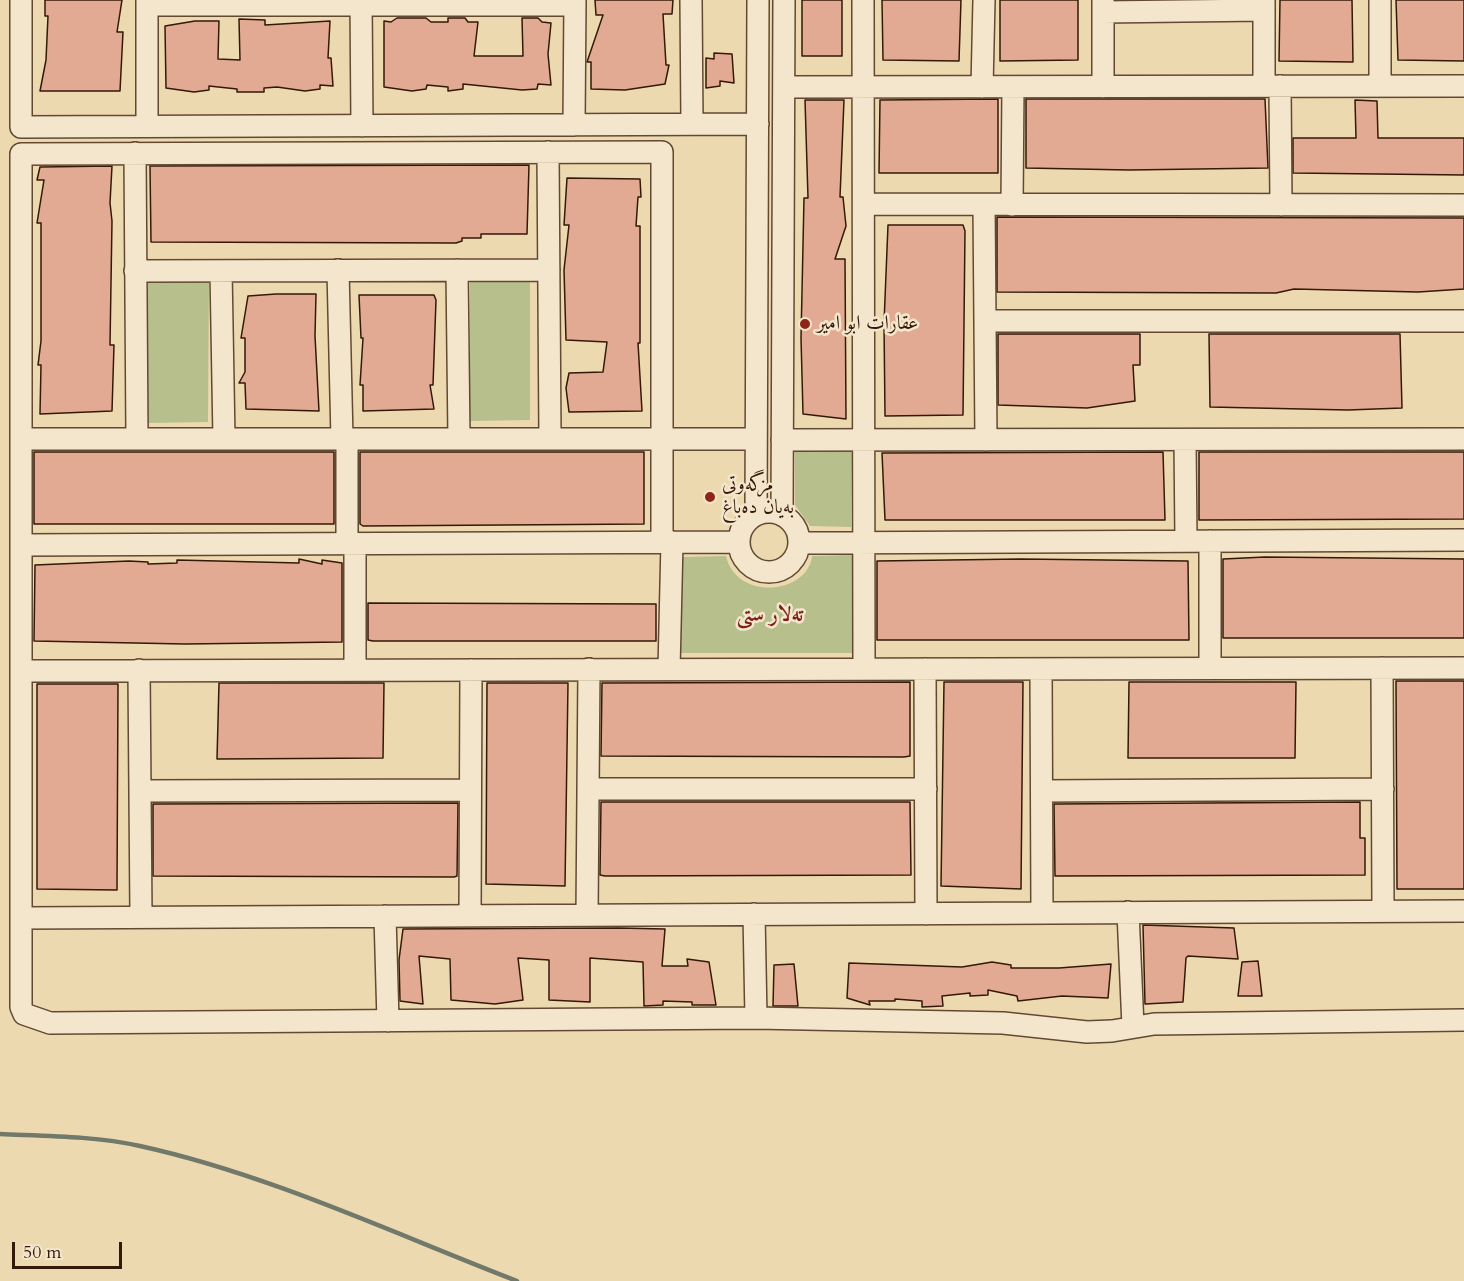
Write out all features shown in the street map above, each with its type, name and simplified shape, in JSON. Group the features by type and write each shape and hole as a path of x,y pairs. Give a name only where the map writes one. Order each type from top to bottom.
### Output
{"street":[{"path":"21,0 21,127 758,124"},
{"path":"692,0 692,124"},
{"path":"756,515 758,0"},
{"path":"782,515 784,0"},
{"path":"863,0 864,669"},
{"path":"982,87 984,0"},
{"path":"1380,0 1380,86"},
{"path":"147,126 147,3 361,2 574,2 574,125"},
{"path":"361,2 362,126"},
{"path":"1103,87 1103,6 1264,5 1281,205"},
{"path":"784,87 1464,86"},
{"path":"1012,87 1012,205"},
{"path":"548,152 550,439"},
{"path":"669,669 667,542 662,439 662,152 21,154 23,545 21,1007 24,1014 37,1021 50,1023 756,1018 1003,1023 1087,1032 1154,1024 1464,1020"},
{"path":"135,153 137,439"},
{"path":"864,204 1464,205"},
{"path":"984,205 986,440"},
{"path":"338,270 355,670"},
{"path":"457,270 459,439"},
{"path":"135,271 549,270"},
{"path":"221,271 224,439"},
{"path":"985,321 1464,321"},
{"path":"22,439 756,439"},
{"path":"782,440 1464,440"},
{"path":"1185,440 1186,541"},
{"path":"772,512 782,515 796,528 799,543 796,556 790,564 772,572 753,568 745,561 739,542 745,523 756,515 772,512"},
{"path":"799,543 1464,540"},
{"path":"1210,541 1210,668"},
{"path":"23,545 739,542"},
{"path":"1382,668 1383,911"},
{"path":"22,671 1464,668"},
{"path":"587,915 589,669"},
{"path":"925,669 926,914"},
{"path":"1041,669 1042,913"},
{"path":"139,670 141,917"},
{"path":"470,915 471,670"},
{"path":"588,789 926,789"},
{"path":"1042,791 1383,789"},
{"path":"140,791 471,790"},
{"path":"22,918 1464,911"},
{"path":"1128,912 1132,1027"},
{"path":"754,914 756,1018"},
{"path":"385,916 388,1021"}],"green space":[{"path":"470,274 530,274 530,420 470,421"},
{"path":"148,276 209,276 208,422 148,423"},
{"path":"795,447 852,447 851,527 810,526 795,505"},
{"path":"854,555 855,653 679,653 681,557 726,556 733,571 744,581 772,588 786,585 798,578 808,569 812,556"}],"building":[{"path":"45,0 122,0 117,32 123,32 120,91 40,91 46,60 48,16 45,16"},
{"path":"595,0 673,0 672,14 663,14 666,65 669,65 665,84 625,90 591,89 591,62 587,62 603,15 596,15"},
{"path":"802,0 842,0 842,56 802,56"},
{"path":"882,0 961,0 959,61 883,60"},
{"path":"1000,0 1078,0 1078,60 1000,61"},
{"path":"1280,0 1352,0 1353,62 1279,61"},
{"path":"1396,0 1464,0 1464,61 1398,60"},
{"path":"397,18 426,18 431,22 448,22 448,18 465,18 468,22 478,22 474,56 523,56 522,18 538,18 542,22 551,23 548,54 551,85 538,84 537,89 522,90 463,84 463,89 448,91 448,87 427,85 426,89 412,91 384,87 384,21 391,22"},
{"path":"239,19 265,20 265,25 330,21 328,58 331,58 333,86 320,85 320,89 305,91 277,87 264,88 264,92 237,92 237,89 209,86 209,90 194,92 166,88 165,26 195,21 219,21 218,59 240,60"},
{"path":"714,53 732,54 734,83 720,81 720,86 706,88 706,58 714,59"},
{"path":"998,99 998,173 879,173 880,100"},
{"path":"1026,99 1265,99 1268,168 1129,170 1026,168"},
{"path":"805,100 844,100 840,197 843,197 846,226 835,259 845,259 846,419 803,414 801,338 804,198 808,198"},
{"path":"1355,100 1377,101 1378,138 1464,138 1464,175 1293,173 1293,138 1356,138"},
{"path":"529,165 527,234 481,234 481,238 462,238 462,241 456,243 151,242 150,166"},
{"path":"112,166 110,345 114,345 112,411 40,414 41,365 38,365 41,341 41,223 37,223 44,180 37,180 40,167"},
{"path":"567,178 640,179 641,197 638,197 636,226 640,226 640,343 638,343 642,411 569,412 566,388 569,373 603,372 607,342 566,340 564,270 569,225 564,225"},
{"path":"997,217 1464,218 1464,289 1418,292 1294,289 1276,293 997,292"},
{"path":"888,225 963,225 965,231 963,415 885,416 884,323"},
{"path":"316,294 315,336 319,411 246,409 245,383 239,383 245,372 245,338 241,338 248,296"},
{"path":"359,295 434,295 436,300 433,385 430,385 434,409 363,411 363,385 360,385 363,338 361,338"},
{"path":"998,334 1140,334 1140,365 1133,365 1135,401 1087,408 998,405"},
{"path":"1209,334 1400,334 1402,408 1348,410 1210,407"},
{"path":"34,452 334,452 334,524 34,524"},
{"path":"360,452 644,452 644,524 363,526 360,524"},
{"path":"1163,452 1165,520 885,520 882,453"},
{"path":"1199,452 1464,452 1464,519 1199,520"},
{"path":"1265,557 1464,559 1464,638 1223,638 1223,559"},
{"path":"299,559 322,564 322,560 342,563 342,642 185,644 34,641 35,565 129,561 148,562 148,564 177,563 177,560 299,563"},
{"path":"1021,559 1188,561 1189,640 877,640 877,561"},
{"path":"368,603 656,604 656,641 373,641 368,640"},
{"path":"1396,681 1464,681 1464,889 1397,889"},
{"path":"910,682 910,756 601,756 602,683"},
{"path":"944,682 1023,682 1021,889 941,886"},
{"path":"1129,682 1296,682 1295,758 1128,758"},
{"path":"219,683 384,683 383,758 217,759"},
{"path":"487,683 568,683 565,886 486,884"},
{"path":"37,684 118,684 117,890 37,889"},
{"path":"601,802 910,802 911,875 600,875"},
{"path":"1360,802 1360,838 1365,838 1365,875 1055,876 1054,804"},
{"path":"458,803 457,876 454,877 153,876 153,804"},
{"path":"1143,925 1234,928 1238,959 1188,956 1183,1002 1145,1004"},
{"path":"403,929 665,929 662,966 688,966 687,959 709,962 716,1005 692,1005 692,1002 663,1001 663,1005 644,1006 643,962 590,958 590,1002 549,1000 549,960 518,958 523,1000 495,1004 451,1000 450,959 419,956 423,1004 400,1001 399,960"},
{"path":"1258,961 1262,996 1238,996 1242,962"},
{"path":"992,962 1011,965 1011,968 1059,968 1111,964 1108,998 1062,996 1018,1001 1017,996 988,990 988,995 970,996 970,993 942,996 943,1006 922,1007 922,1001 895,999 895,1001 869,1001 870,1005 847,998 849,963 962,967"},
{"path":"794,964 798,1006 773,1006 774,965"}],"waterway":[{"path":"0,1134 106,1140 188,1158 236,1172 331,1206 517,1281"}],"place":[{"name":"عقارات ابو امير","path":"805,324"},
{"name":"مزگەوتی بەیان دەباغ","path":"710,497"}],"district":[{"name":"ته‌لار ستی","path":"770,616"}]}
